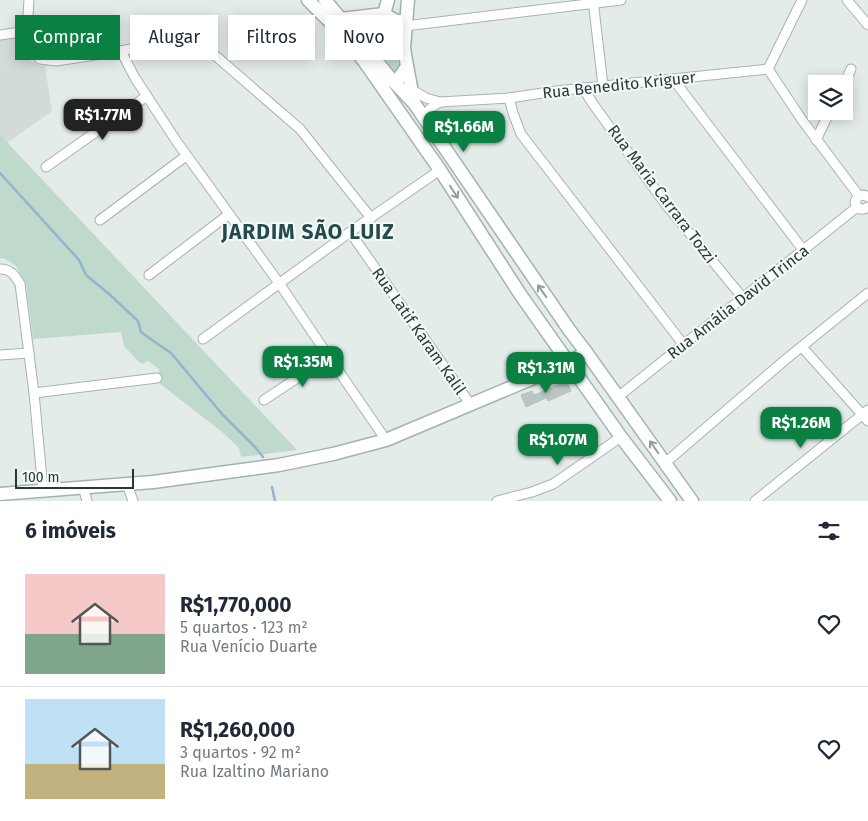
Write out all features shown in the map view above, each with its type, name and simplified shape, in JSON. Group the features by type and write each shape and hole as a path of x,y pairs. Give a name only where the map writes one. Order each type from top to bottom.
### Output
{"main road":[{"path":"308,0 338,30 364,61 440,170 520,294 620,437 670,501"},
{"path":"325,0 338,15"},
{"path":"384,14 388,0"},
{"path":"408,0 404,48 414,103"},
{"path":"373,15 384,14 405,26"},
{"path":"376,60 414,103 564,323 692,501"},
{"path":"364,61 387,81 397,81 407,66"},
{"path":"5,496 43,490 153,482 279,465 333,454 386,440 569,363 586,352"}],"street":[{"path":"28,15 29,0"},
{"path":"405,26 593,1 621,0"},
{"path":"802,0 768,69 816,140 864,195 856,201 865,208"},
{"path":"847,0 868,24"},
{"path":"593,1 603,86"},
{"path":"0,35 15,33"},
{"path":"372,218 300,129 217,57 194,41 166,42 121,51 135,78 186,156 279,283 386,440"},
{"path":"48,60 62,60"},
{"name":"Rua Benedito Kriguer","path":"412,90 426,98 440,102 509,98 583,88 768,69"},
{"path":"848,75 851,69"},
{"path":"673,79 804,251"},
{"name":"Rua Maria Carrara Tozzi","path":"583,88 667,206 743,298"},
{"path":"46,167 147,96"},
{"path":"509,98 522,134 684,344"},
{"path":"424,120 431,107 440,102"},
{"path":"816,140 826,120"},
{"path":"100,220 186,156"},
{"path":"203,339 350,232 440,170"},
{"name":"Rua Amália David Trinca","path":"618,397 804,251 865,208"},
{"path":"149,275 228,215"},
{"name":"Rua Latif Karam Kalil","path":"350,232 470,405"},
{"path":"0,270 6,269 14,274 20,284 34,393 43,490"},
{"path":"665,464 868,293"},
{"path":"755,501 866,415 802,347"},
{"path":"0,355 29,353"},
{"path":"264,400 329,357"},
{"path":"34,393 157,378"},
{"path":"497,501 532,492 553,484 620,437"},
{"path":"127,484 133,501"},
{"path":"83,488 87,501"}],"shaded area":[{"path":"15,38 15,60 29,60 45,66 52,111 7,143 0,134 0,40"}],"green space":[{"path":"383,60 399,60 400,66 393,74"},
{"path":"0,134 297,450 241,457 239,448 221,431 160,384 159,369 148,361 142,364 138,361 124,346 121,332 33,339 26,283 15,265 0,258"}],"building":[{"path":"567,381 571,391 548,401 546,398 526,407 521,395 532,391 534,395"}],"waterway":[{"path":"0,173 79,260 86,275 138,321 141,332 171,353 222,414 263,457"},
{"path":"272,487 275,501"}],"district":[{"name":"JARDIM SÃO LUIZ","path":"308,232"}]}
